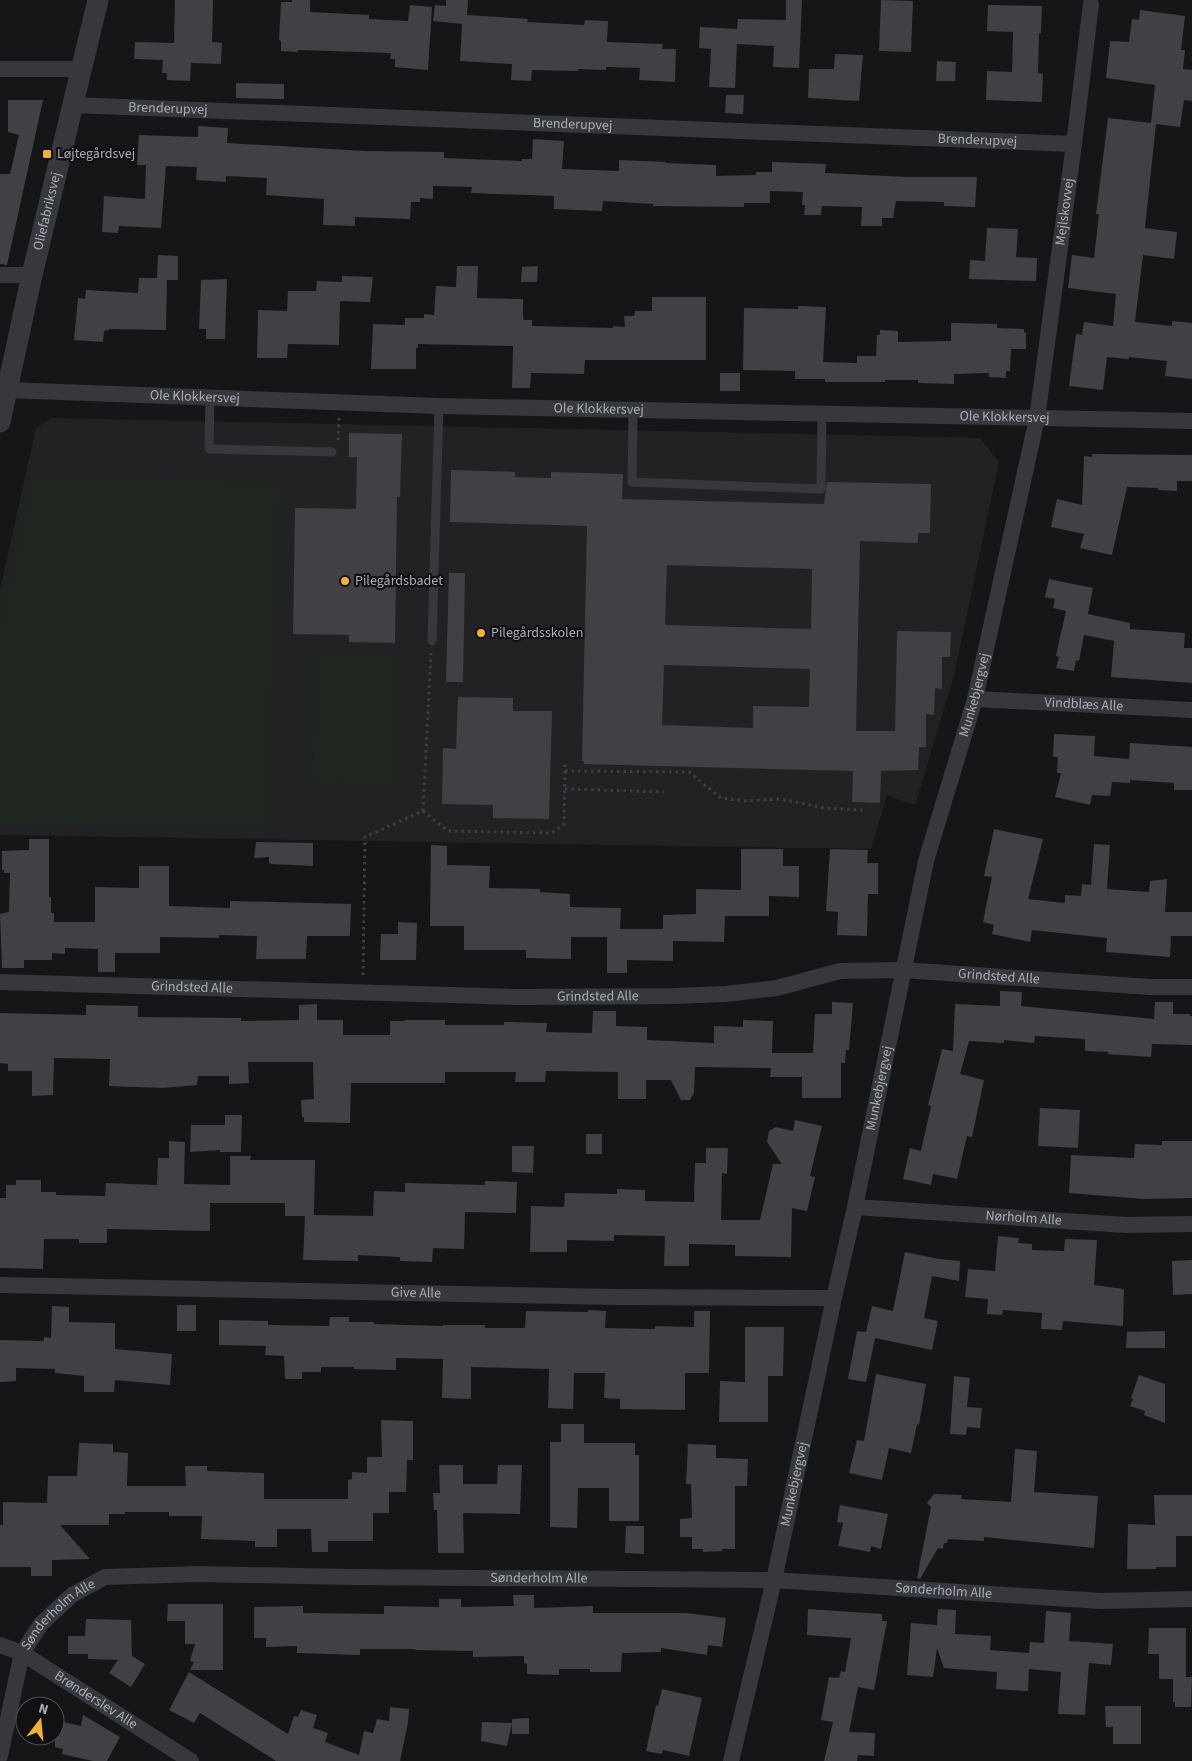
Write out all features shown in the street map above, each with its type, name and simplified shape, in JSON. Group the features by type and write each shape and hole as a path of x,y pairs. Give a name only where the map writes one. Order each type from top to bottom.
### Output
{"street":[{"name":"Oliefabriksvej","path":"0,422 32,275 98,0"},
{"name":"Mejlskovvej","path":"1037,418 1091,4"},
{"path":"0,69 81,69"},
{"name":"Brenderupvej","path":"72,105 1074,144"},
{"path":"0,275 32,275"},
{"name":"Ole Klokkersvej","path":"7,390 439,406 1192,421"},
{"name":"Munkebjergvej","path":"731,1761 774,1580 855,1207 926,861 975,699 1037,418"},
{"name":"Vindblæs Alle","path":"975,699 1192,710"},
{"name":"Grindsted Alle","path":"0,982 517,997 674,996 726,994 777,988 840,971 903,970 1150,987 1192,987"},
{"name":"Nørholm Alle","path":"855,1207 1126,1225 1192,1224"},
{"name":"Give Alle","path":"0,1285 608,1296 834,1298"},
{"name":"Sønderholm Alle","path":"0,1756 22,1653 41,1624 53,1612 72,1595 105,1576 198,1574 774,1580 1101,1601 1192,1599"},
{"name":"Brønderslev Alle","path":"0,1645 22,1653 191,1761"}],"lane":[{"path":"210,398 209,449 332,452"},
{"path":"432,641 439,406"},
{"path":"633,410 632,482 821,489 822,414"}],"path":[{"path":"332,452 338,452 339,403"},
{"path":"423,810 432,641"},
{"path":"423,810 448,831 552,834 564,824 566,764"},
{"path":"565,771 690,772 721,798 746,801 781,799 824,808 864,810"},
{"path":"565,789 664,792"},
{"path":"363,993 365,837 423,810"}],"shaded area":[{"name":"Pilegårdsskolen","path":"51,418 980,438 999,462 954,676 915,805 887,795 871,849 0,835 0,589 36,428"},
{"path":"34,474 280,483 265,828 0,825 0,624"},
{"path":"314,653 395,654 393,784 312,783"}],"building":[{"path":"175,0 213,0 212,42 222,43 221,64 191,63 190,81 167,80 167,73 162,73 163,60 134,59 135,42 174,43"},
{"path":"292,0 310,0 310,12 369,15 369,19 408,21 410,5 432,7 428,70 395,67 395,59 390,59 391,53 281,51 281,41 279,40 281,2 292,2"},
{"path":"446,0 468,0 467,15 528,19 527,22 584,25 585,20 608,21 607,42 663,44 662,49 676,49 675,82 639,80 640,68 606,67 606,70 532,70 531,81 511,80 512,64 460,61 462,24 433,21 435,5 446,6"},
{"path":"786,0 802,0 799,68 773,67 774,46 737,44 735,88 709,87 711,49 699,48 700,27 737,29 738,19 786,20"},
{"path":"881,0 913,1 911,52 879,51"},
{"path":"988,5 1042,6 1038,73 1043,74 1042,102 986,100 987,71 1012,72 1013,32 987,31"},
{"path":"1140,10 1185,16 1181,50 1185,50 1183,69 1192,70 1192,101 1184,100 1180,127 1156,124 1145,228 1177,232 1174,259 1143,255 1135,322 1172,326 1172,321 1192,323 1192,379 1165,376 1167,361 1107,357 1103,390 1069,386 1076,334 1082,335 1084,322 1113,326 1116,294 1068,288 1072,255 1094,258 1099,214 1096,214 1108,118 1151,123 1155,85 1106,78 1110,41 1129,42 1132,19 1139,20"},
{"path":"835,54 863,55 859,101 808,98 809,69 834,69"},
{"path":"937,61 956,62 955,81 936,81"},
{"path":"236,83 284,84 284,99 236,98"},
{"path":"726,95 744,95 743,114 725,113"},
{"path":"8,100 43,100 7,265 0,264 0,174 10,174 19,135 8,132"},
{"path":"198,126 228,128 227,143 365,151 444,152 444,158 522,161 522,159 532,159 533,139 564,141 562,169 619,171 619,160 716,165 716,176 756,175 756,172 772,172 772,162 826,164 825,173 908,177 977,177 975,207 944,206 944,202 896,201 893,218 882,218 882,226 861,226 862,207 822,206 821,215 804,215 805,205 802,205 803,192 770,191 770,203 744,203 744,207 653,206 653,204 603,201 602,211 554,209 554,196 471,193 472,187 433,186 433,199 420,198 420,202 411,202 410,219 355,217 355,226 323,225 324,199 266,195 267,178 226,176 226,182 196,180 197,167 166,166 161,228 119,226 118,233 102,232 104,196 145,199 146,165 137,165 139,135 198,137"},
{"path":"987,228 1018,229 1016,257 1037,258 1036,281 969,279 970,260 985,261"},
{"path":"158,255 178,256 178,280 167,280 166,330 109,329 104,331 103,342 74,340 78,298 85,299 86,290 138,293 139,278 157,278"},
{"path":"457,266 478,266 477,298 523,299 524,320 532,320 532,326 625,327 624,316 634,316 635,311 652,311 652,297 706,297 706,360 585,360 584,374 531,373 530,388 512,388 513,346 418,344 418,348 416,348 416,369 371,369 373,324 405,325 405,318 424,318 424,314 434,315 436,286 456,287"},
{"path":"538,266 537,282 521,282 522,267"},
{"path":"342,276 373,277 370,302 340,301 339,345 288,344 287,358 257,358 258,310 287,311 288,291 316,291 317,281 342,282"},
{"path":"227,279 225,339 206,339 206,329 199,329 201,280"},
{"path":"798,306 826,307 823,362 857,363 857,356 876,356 877,335 880,335 880,330 898,331 898,342 951,341 951,323 997,324 997,328 1024,329 1026,333 1026,349 1011,349 1010,371 1006,371 1006,378 989,377 989,373 954,374 954,384 918,383 918,380 825,382 825,379 795,379 795,371 743,370 744,308 798,309"},
{"path":"720,373 740,373 740,391 720,391"},
{"name":"Pilegårdsbadet","path":"349,433 402,434 400,497 397,497 395,643 349,642 349,635 293,634 295,508 356,509 357,457 349,457"},
{"path":"1092,454 1192,455 1192,481 1177,481 1177,491 1127,487 1112,555 1080,548 1084,534 1051,527 1057,499 1082,505 1084,456 1092,457"},
{"path":"451,470 515,472 515,477 551,478 551,472 623,474 622,499 824,504 827,482 931,484 930,533 918,533 918,543 860,541 856,731 895,731 897,631 951,632 950,657 942,657 942,689 935,688 934,715 926,714 926,747 919,747 918,770 881,771 880,803 852,802 853,771 584,764 584,761 582,761 587,526 450,522","holes":["667,565 812,569 811,629 665,625","664,665 810,669 809,707 753,706 753,728 662,725"]},
{"path":"449,573 465,573 463,682 446,682"},
{"path":"1049,579 1093,588 1088,614 1130,623 1130,629 1185,633 1184,648 1192,648 1192,683 1111,677 1114,641 1084,635 1079,661 1076,660 1074,671 1056,668 1059,657 1056,656 1066,611 1053,608 1055,599 1045,597"},
{"path":"458,697 513,698 513,711 552,711 549,819 493,818 493,805 442,804 443,748 456,749"},
{"path":"1054,734 1095,736 1094,756 1129,759 1130,743 1192,747 1192,790 1174,790 1174,783 1130,780 1130,783 1112,782 1110,796 1092,795 1090,805 1055,797 1061,773 1057,773 1058,757 1053,757"},
{"path":"994,829 1043,839 1028,899 1065,903 1065,895 1081,896 1082,884 1091,885 1094,844 1110,845 1107,889 1149,892 1150,881 1167,879 1165,912 1192,912 1192,936 1171,936 1170,957 1106,952 1107,938 1032,930 1030,942 992,934 994,925 983,922 992,877 984,876"},
{"path":"29,839 49,839 49,897 51,897 51,913 54,913 54,922 95,922 95,887 139,888 139,866 169,866 169,906 230,908 230,901 351,904 350,936 307,936 306,959 256,959 257,936 219,935 219,938 160,937 160,953 115,953 115,972 98,972 98,949 65,948 65,954 52,953 52,960 24,960 24,968 2,968 0,914 9,912 10,873 4,873 4,870 2,870 2,851 29,850"},
{"path":"256,842 313,843 313,866 272,864 269,863 269,857 254,858"},
{"path":"431,845 447,846 447,865 490,866 489,888 540,889 540,892 570,894 570,907 621,908 620,929 663,929 663,915 696,914 696,889 741,890 741,849 783,849 783,866 799,866 799,897 769,896 769,916 725,916 724,942 673,941 673,961 627,960 627,973 607,973 607,937 571,937 571,959 526,958 526,950 464,950 464,926 430,926"},
{"path":"830,849 868,850 867,863 878,863 878,894 868,894 867,936 837,935 838,912 826,911"},
{"path":"398,922 417,923 416,960 380,960 381,934 398,934"},
{"path":"1000,991 1022,992 1021,1006 1154,1019 1155,1002 1173,1002 1173,1014 1190,1014 1192,1016 1192,1045 1152,1044 1151,1057 1085,1051 1085,1039 1035,1036 1034,1043 1004,1040 1004,1043 969,1041 960,1074 984,1080 972,1137 967,1136 957,1179 933,1174 931,1185 903,1179 910,1148 921,1151 931,1106 928,1105 942,1049 953,1051 955,1004 1000,1006"},
{"path":"832,1002 853,1003 849,1050 846,1050 845,1063 841,1063 841,1098 802,1098 802,1077 770,1077 771,1068 695,1067 694,1093 690,1100 681,1100 671,1080 646,1080 646,1099 618,1099 618,1072 546,1071 545,1082 515,1082 516,1072 445,1072 445,1083 351,1083 350,1123 304,1122 301,1100 314,1099 313,1062 248,1062 249,1083 229,1084 229,1076 198,1076 197,1085 163,1088 109,1086 110,1059 54,1058 53,1095 32,1096 32,1071 8,1071 8,1064 0,1063 0,1013 86,1015 86,1005 138,1006 138,1017 241,1018 241,1021 299,1020 299,1005 317,1004 317,1020 343,1020 343,1035 390,1035 390,1021 405,1020 445,1020 445,1025 504,1025 504,1022 547,1023 546,1032 592,1033 593,1011 616,1011 616,1026 647,1027 647,1040 714,1043 714,1026 743,1027 743,1020 773,1021 772,1053 813,1053 815,1014 832,1014"},
{"path":"1040,1108 1080,1110 1078,1148 1038,1146"},
{"path":"225,1115 242,1115 241,1152 220,1152 220,1150 190,1152 191,1125 225,1125"},
{"path":"795,1120 822,1126 810,1176 815,1177 807,1211 792,1208 791,1257 735,1256 735,1245 689,1244 689,1266 664,1266 665,1236 614,1235 614,1241 567,1240 567,1252 530,1252 531,1206 564,1207 565,1193 617,1194 617,1189 645,1190 645,1201 694,1202 695,1163 706,1163 706,1148 728,1148 727,1174 722,1173 721,1220 760,1220 773,1164 782,1164 767,1142 769,1131 776,1127 793,1131"},
{"path":"586,1134 602,1134 602,1154 586,1154"},
{"path":"169,1141 185,1142 184,1184 230,1185 230,1156 251,1156 250,1160 315,1160 314,1215 373,1216 374,1191 405,1192 405,1183 485,1185 485,1181 517,1182 516,1213 465,1212 464,1249 433,1248 432,1262 400,1261 400,1257 358,1255 358,1261 303,1260 305,1216 285,1216 285,1203 210,1203 210,1231 107,1229 107,1243 79,1243 79,1239 44,1239 43,1269 0,1268 0,1198 6,1198 6,1185 16,1185 16,1180 41,1180 41,1192 56,1192 56,1195 105,1196 106,1183 157,1185 158,1158 169,1158"},
{"path":"1162,1141 1192,1141 1192,1198 1143,1199 1069,1193 1071,1155 1134,1158 1135,1144 1162,1145"},
{"path":"512,1146 534,1146 533,1173 512,1172"},
{"path":"998,1236 1019,1238 1018,1243 1032,1244 1032,1250 1064,1251 1065,1239 1097,1240 1094,1285 1124,1289 1123,1326 1063,1321 1062,1330 1041,1329 1042,1313 1003,1310 1002,1315 987,1314 988,1299 965,1297 968,1269 995,1271"},
{"path":"905,1252 960,1261 959,1281 932,1276 924,1318 938,1321 932,1350 875,1338 866,1382 848,1379 857,1331 866,1332 872,1306 893,1311"},
{"path":"1192,1260 1192,1294 1173,1295 1172,1261"},
{"path":"177,1305 196,1305 196,1331 177,1331"},
{"path":"52,1306 69,1307 69,1322 115,1323 115,1349 172,1354 170,1385 115,1380 114,1392 84,1392 84,1376 55,1373 55,1369 16,1368 16,1381 0,1382 0,1340 44,1341 44,1337 51,1338"},
{"path":"588,1310 606,1311 605,1328 650,1329 655,1329 655,1326 694,1327 694,1311 710,1311 709,1373 685,1373 685,1410 620,1409 620,1399 604,1398 605,1373 574,1373 573,1409 548,1408 549,1369 471,1367 471,1399 442,1398 443,1359 396,1358 396,1370 321,1367 321,1372 302,1372 302,1379 285,1379 284,1356 265,1355 266,1346 219,1345 219,1320 268,1321 268,1325 329,1326 330,1317 349,1317 349,1322 374,1322 374,1324 485,1325 485,1328 525,1328 526,1311 588,1312"},
{"path":"745,1327 784,1327 783,1376 768,1376 768,1422 719,1422 720,1381 745,1382"},
{"path":"1165,1331 1165,1348 1126,1348 1127,1332"},
{"path":"876,1374 926,1384 919,1425 917,1424 911,1453 889,1448 882,1480 849,1473 857,1440 864,1441"},
{"path":"1139,1375 1165,1384 1165,1423 1144,1415 1145,1411 1130,1406"},
{"path":"954,1376 970,1378 967,1407 982,1408 980,1428 967,1427 966,1435 950,1434"},
{"path":"381,1420 413,1421 413,1460 407,1460 406,1492 389,1492 389,1513 373,1513 373,1541 328,1541 328,1552 312,1552 311,1529 277,1529 277,1547 255,1547 255,1541 201,1539 202,1516 169,1516 169,1512 125,1512 125,1514 109,1514 109,1525 60,1525 90,1559 52,1560 52,1576 31,1576 31,1567 0,1567 0,1525 3,1525 3,1502 47,1503 48,1476 77,1476 79,1443 113,1444 113,1452 128,1453 127,1486 186,1486 185,1466 207,1466 207,1471 264,1473 264,1499 348,1499 348,1480 352,1479 352,1472 367,1473 367,1457 382,1457"},
{"path":"561,1424 584,1424 584,1443 635,1443 635,1455 639,1455 639,1521 609,1521 609,1488 578,1488 577,1528 550,1527 550,1442 561,1442"},
{"path":"688,1444 716,1445 716,1458 748,1459 747,1486 735,1486 735,1549 703,1552 703,1549 692,1549 692,1537 680,1537 680,1519 692,1518 691,1484 686,1484"},
{"path":"1015,1449 1037,1451 1034,1492 1098,1496 1094,1548 984,1537 984,1541 948,1539 947,1543 944,1543 943,1549 938,1548 920,1579 917,1578 931,1507 927,1503 934,1494 962,1495 961,1499 1011,1502"},
{"path":"439,1465 463,1465 463,1484 497,1484 498,1465 522,1465 520,1514 463,1513 464,1553 438,1553 437,1510 434,1510 433,1493 440,1493"},
{"path":"1154,1495 1192,1495 1192,1536 1176,1536 1176,1567 1127,1569 1128,1524 1155,1525"},
{"path":"840,1505 888,1514 881,1549 871,1546 870,1552 838,1546 843,1523 837,1522"},
{"path":"626,1526 644,1526 644,1554 625,1553"},
{"path":"513,1595 534,1595 534,1608 593,1606 593,1613 686,1613 726,1618 722,1647 708,1645 707,1655 661,1648 661,1652 622,1653 621,1672 559,1669 559,1675 527,1674 527,1664 524,1663 524,1656 473,1657 473,1651 415,1649 360,1649 360,1655 297,1653 297,1646 266,1647 266,1638 254,1638 254,1607 303,1606 303,1613 384,1614 384,1606 439,1607 439,1599 461,1599 461,1607 514,1606"},
{"path":"168,1604 223,1604 223,1670 190,1670 194,1662 190,1661 195,1644 185,1644 185,1621 167,1621"},
{"path":"808,1609 882,1614 882,1621 887,1621 874,1690 858,1687 849,1732 875,1733 874,1756 858,1755 857,1761 824,1761 833,1722 821,1720 829,1677 839,1678 841,1671 845,1672 851,1638 807,1635"},
{"path":"938,1609 956,1610 955,1634 991,1636 990,1650 1029,1653 1030,1642 1044,1643 1046,1611 1071,1613 1069,1641 1113,1644 1111,1665 1089,1663 1085,1715 1058,1714 1061,1672 1029,1669 1028,1691 996,1689 997,1672 944,1668 937,1648 933,1677 907,1675 911,1623 937,1625"},
{"path":"86,1619 131,1620 132,1656 145,1664 131,1687 109,1673 118,1660 88,1659 88,1654 68,1654 68,1636 85,1636"},
{"path":"1149,1628 1186,1628 1186,1677 1192,1677 1191,1707 1175,1707 1175,1702 1173,1702 1173,1679 1159,1679 1159,1654 1148,1654"},
{"path":"189,1672 288,1734 294,1716 298,1717 301,1710 317,1715 313,1728 328,1733 325,1742 359,1755 364,1731 373,1733 377,1719 389,1721 390,1707 409,1709 400,1761 276,1761 200,1713 194,1723 169,1710"},
{"path":"662,1689 702,1698 689,1756 663,1750 662,1754 646,1751 656,1705 658,1706"},
{"path":"1105,1706 1141,1706 1141,1744 1113,1744 1113,1727 1106,1727"},
{"path":"83,1715 120,1737 107,1761 93,1761 62,1754 63,1749 55,1747 65,1746 65,1722 81,1726"},
{"path":"529,1718 529,1734 512,1734 512,1719"},
{"path":"482,1722 512,1723 507,1746 481,1741"}],"place":[{"name":"Løjtegårdsvej","path":"47,154"},
{"name":"Pilegårdsbadet","path":"345,581"},
{"name":"Pilegårdsskolen","path":"481,633"}]}
